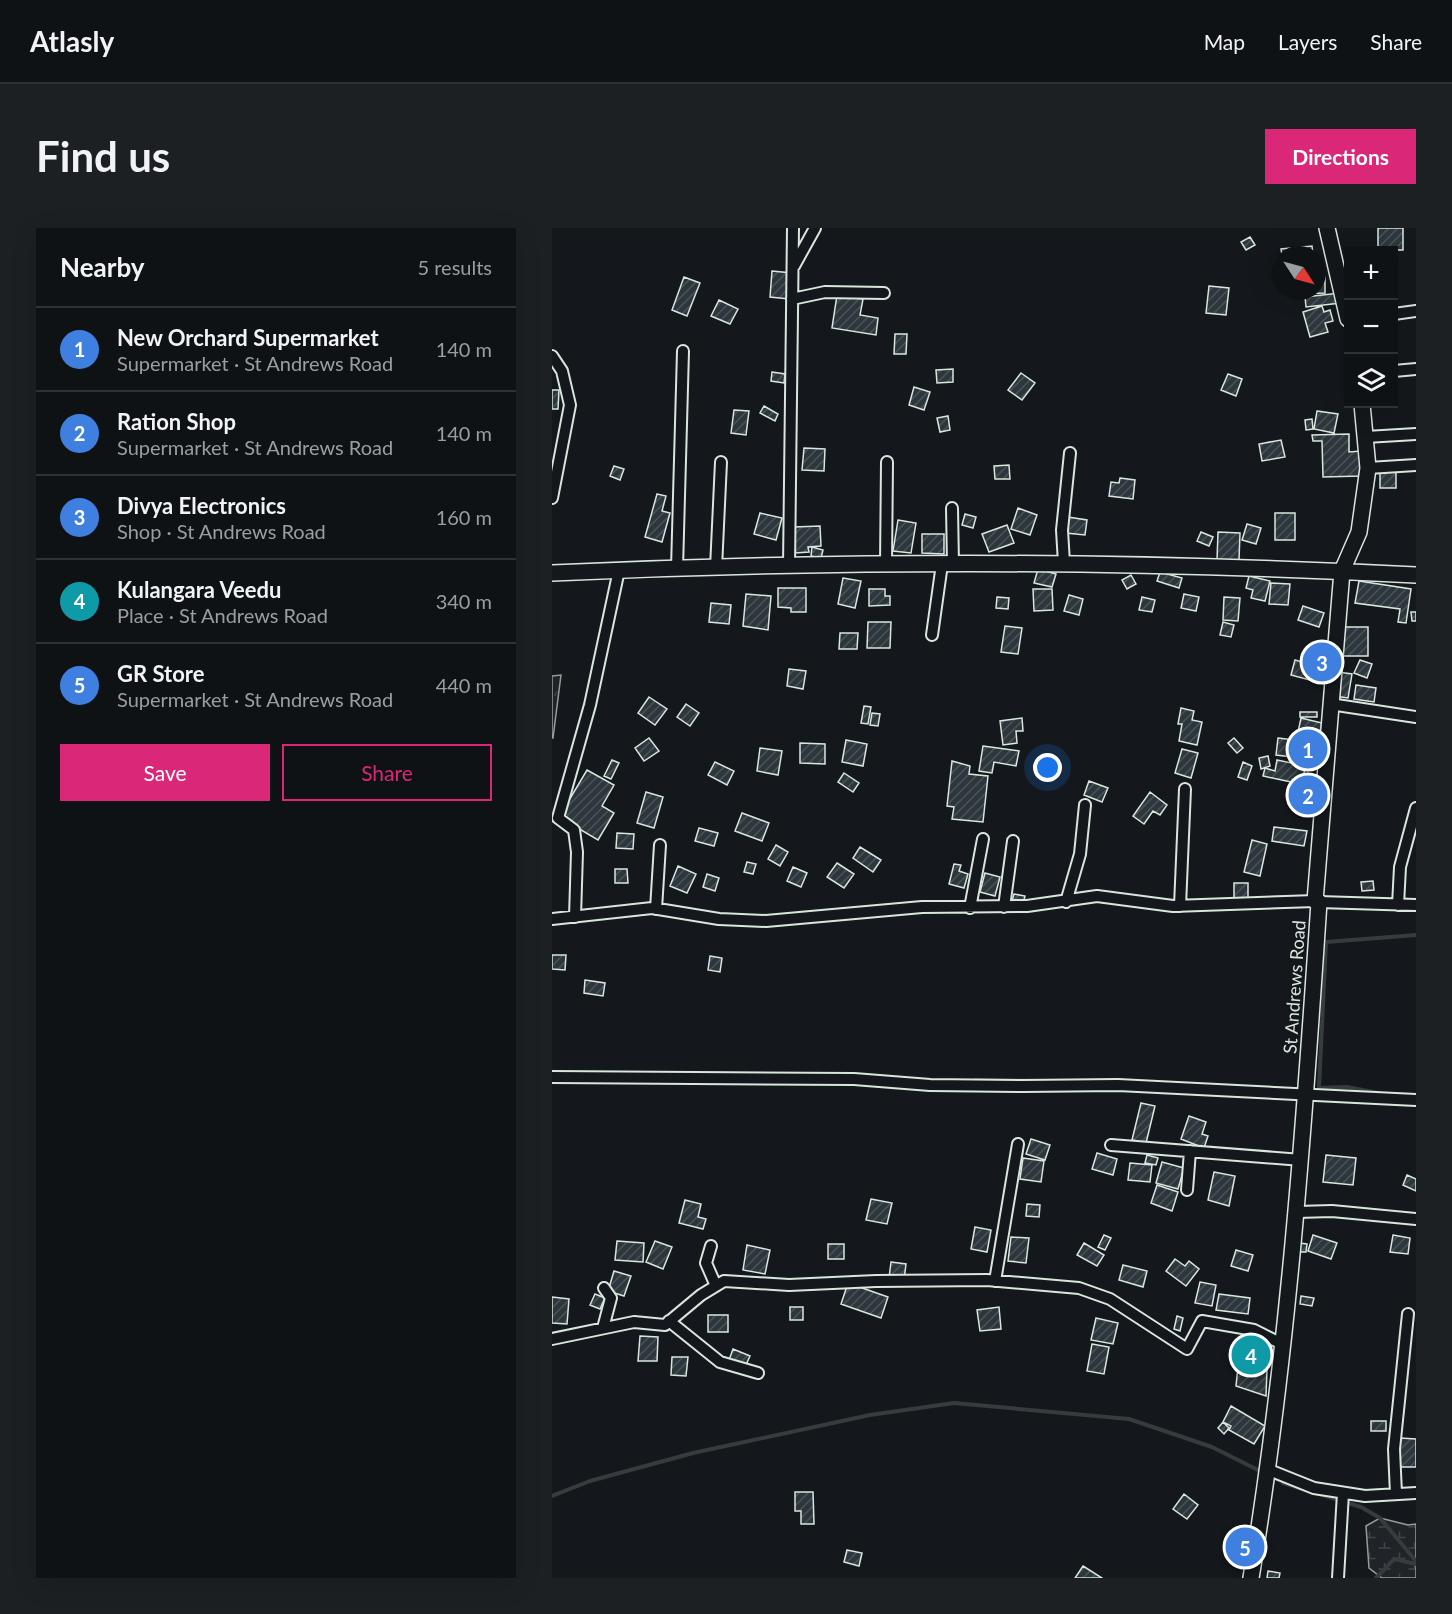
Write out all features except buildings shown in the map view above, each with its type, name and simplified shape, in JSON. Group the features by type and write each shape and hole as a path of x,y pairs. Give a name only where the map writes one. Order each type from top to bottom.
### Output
{"main road":[{"path":"1328,228 1344,301"},
{"name":"St Andrews Road","path":"1251,1578 1269,1470 1302,1160 1330,704 1342,572 1359,532 1368,468 1362,408"},
{"path":"552,573 789,566 1064,563 1416,575"}],"street":[{"path":"789,566 793,228"},
{"path":"792,269 815,228"},
{"path":"792,299 825,292 884,293"},
{"path":"1398,313 1416,311"},
{"path":"677,569 683,351"},
{"path":"552,356 562,371 570,405 552,498"},
{"path":"1398,371 1416,369"},
{"path":"1366,437 1416,434"},
{"path":"1064,563 1062,530 1070,453"},
{"path":"716,568 721,462"},
{"path":"886,565 887,462"},
{"path":"1368,468 1416,465"},
{"path":"933,634 948,564 952,508"},
{"path":"574,917 577,852 574,830 558,818 590,705 620,570"},
{"path":"1330,704 1416,717"},
{"path":"1180,906 1185,789"},
{"path":"1066,902 1080,854 1085,805"},
{"path":"1398,905 1400,867 1416,808"},
{"path":"970,908 983,839"},
{"path":"1004,907 1013,841"},
{"path":"656,909 660,845"},
{"path":"552,920 656,909 719,919 766,921 922,907 1004,907 1066,902 1097,896 1180,906 1317,902 1416,905"},
{"path":"552,1077 854,1079 930,1085 1119,1085 1416,1100"},
{"path":"995,1281 1018,1144"},
{"path":"1111,1145 1302,1160"},
{"path":"1187,1190 1190,1151"},
{"path":"1297,1212 1332,1211 1416,1219"},
{"path":"711,1246 706,1263 716,1286"},
{"path":"552,1339 634,1322 665,1325 724,1281 789,1285 876,1281 995,1281 1079,1288 1110,1299 1188,1349 1202,1321 1254,1330 1282,1344"},
{"path":"603,1328 611,1298 604,1288"},
{"path":"1396,1494 1394,1449 1408,1314"},
{"path":"669,1321 720,1362 758,1372"},
{"path":"1269,1470 1314,1488 1365,1496 1416,1494"},
{"path":"1338,1578 1343,1492"}],"green space":[{"path":"561,675 553,738 552,738 552,676"},
{"path":"1380,1518 1408,1525 1416,1524 1416,1578 1382,1578 1369,1568 1366,1526"}],"waterway":[{"path":"1383,1094 1347,1087 1319,1088 1326,942 1416,935"},
{"path":"975,1080 1052,1081"},
{"path":"552,1496 590,1481 693,1453 870,1415 954,1403 1129,1419 1212,1447 1264,1473"},
{"path":"1283,1483 1306,1490"},
{"path":"1316,1493 1361,1507 1380,1518 1416,1561"},
{"path":"1376,1578 1394,1559 1416,1564"}],"place":[{"name":"Divya Electronics","path":"1322,662"},
{"name":"New Orchard Supermarket","path":"1308,749"},
{"name":"Ration Shop","path":"1308,795"},
{"name":"Kulangara Veedu","path":"1251,1355"},
{"name":"GR Store","path":"1245,1547"}]}
